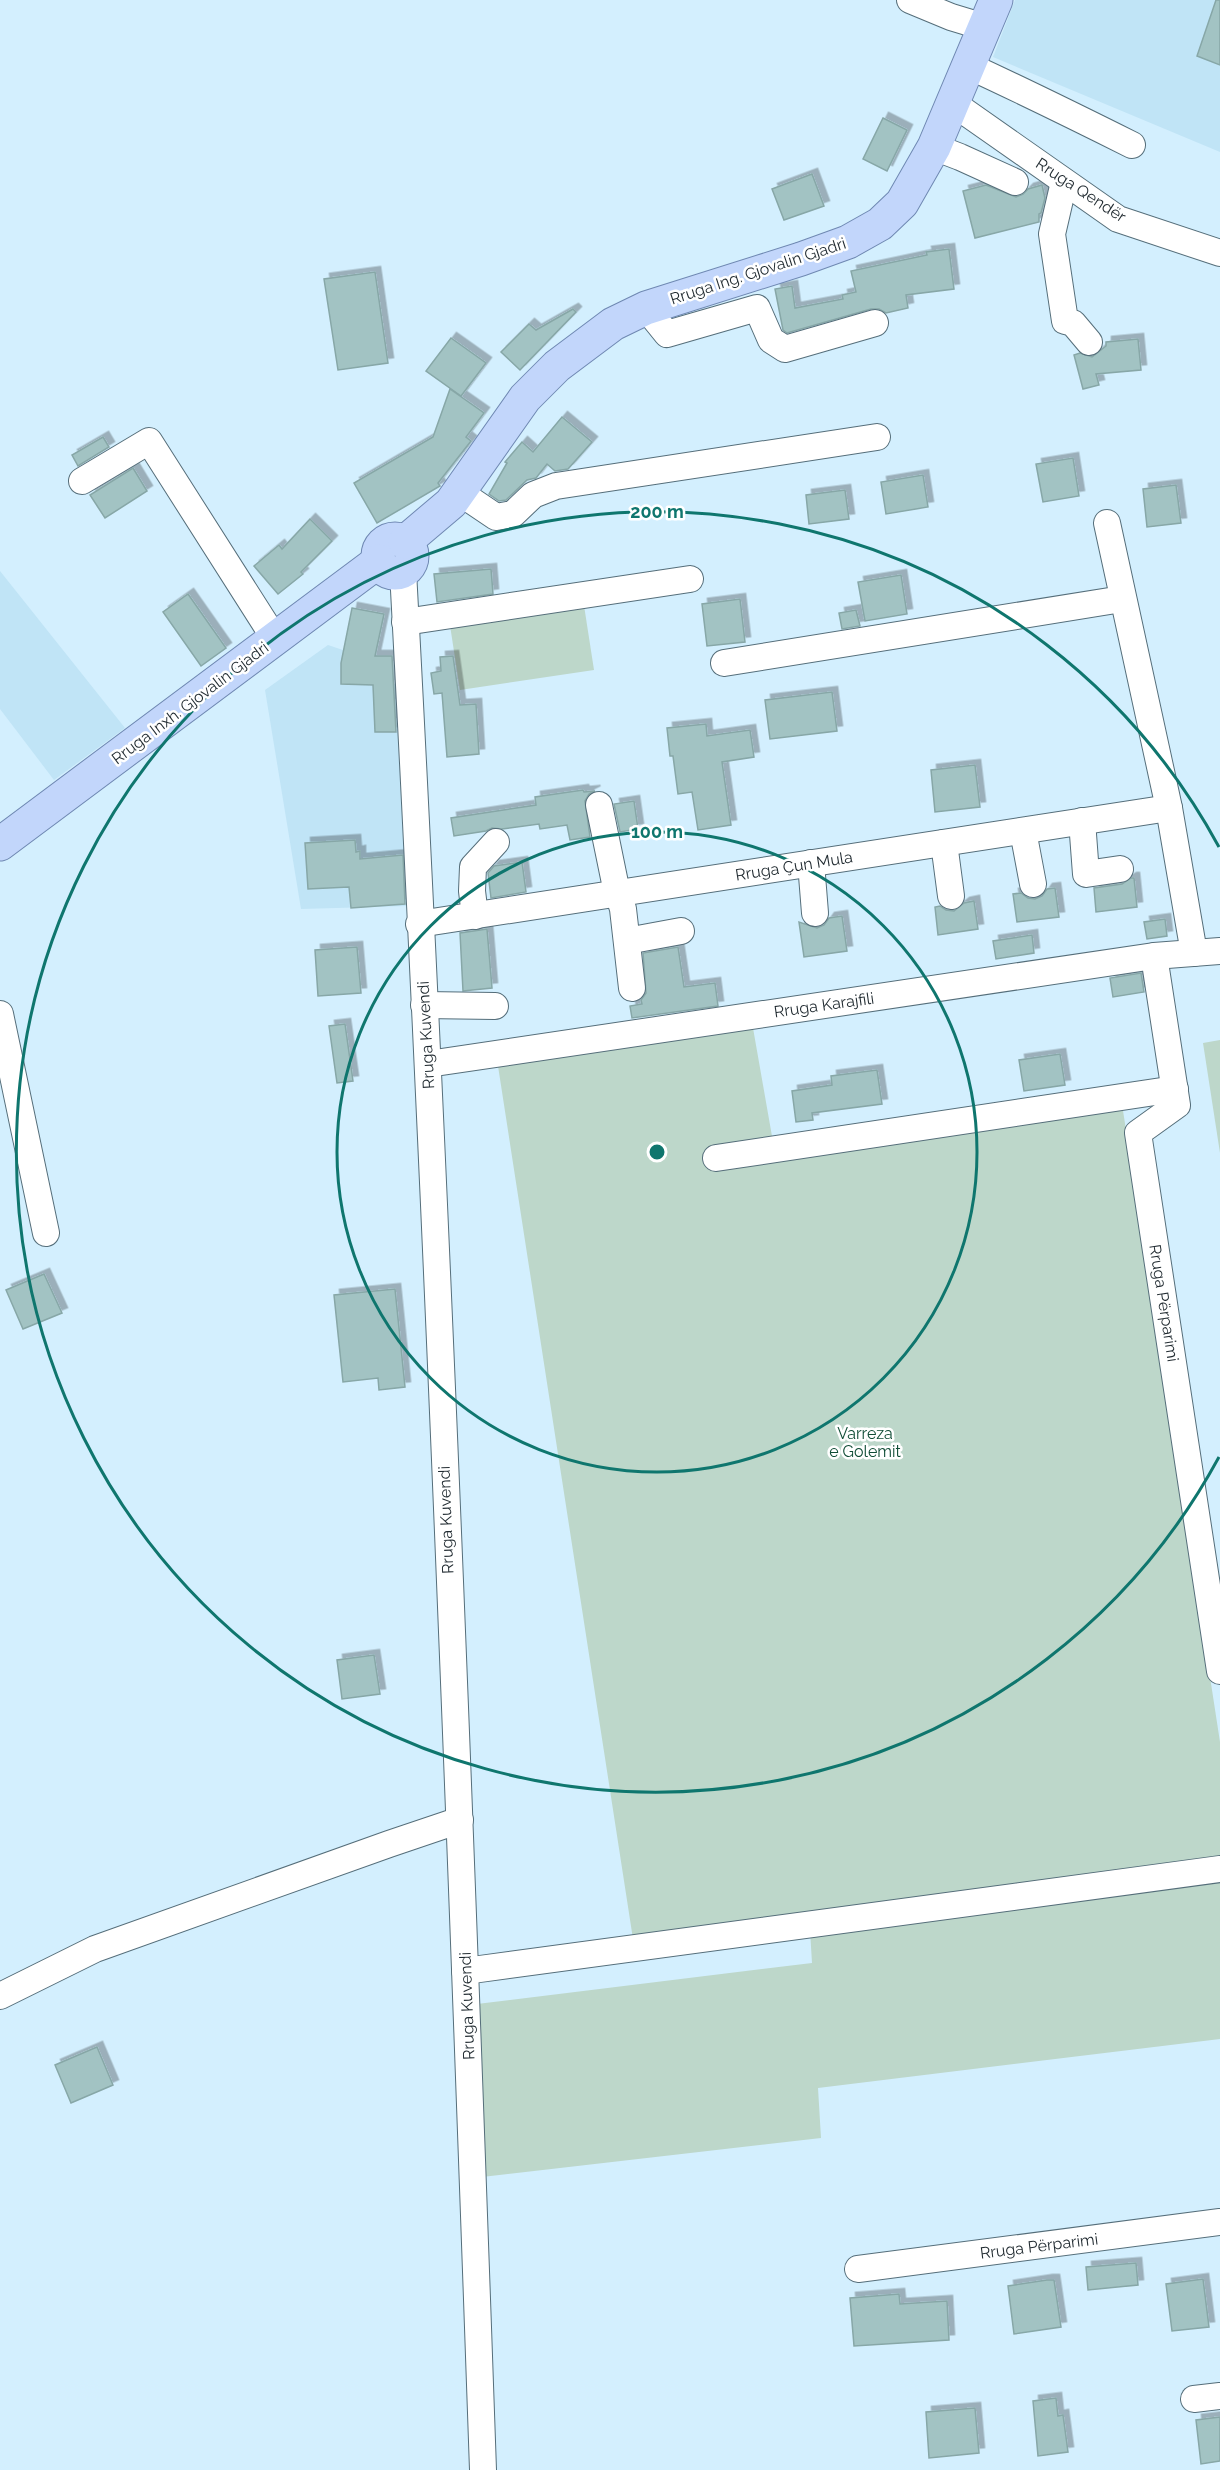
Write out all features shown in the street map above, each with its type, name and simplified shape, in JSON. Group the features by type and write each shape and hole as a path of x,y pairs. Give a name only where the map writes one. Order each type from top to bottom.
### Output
{"main road":[{"name":"Rruga Ing. Gjovalin Gjadri","path":"459,492 525,398 557,366 613,324 646,308 848,242 880,224 902,203 934,147 990,14"},
{"name":"Rruga Inxh. Gjovalin Gjadri","path":"0,844 275,639 396,558 459,492"}],"street":[{"path":"910,0 951,17 990,14"},
{"path":"969,66 1132,145"},
{"name":"Rruga Qendër","path":"954,104 1118,219 1220,253"},
{"path":"934,147 1015,182"},
{"path":"1064,182 1052,234 1065,321 1073,323 1089,342"},
{"path":"646,308 667,334 757,308 771,340 785,349 875,323"},
{"path":"459,492 496,517 513,514 533,495 556,486 877,437"},
{"path":"82,481 149,441 275,639"},
{"path":"1107,523 1169,808 1194,953"},
{"name":"Rruga Kuvendi","path":"396,558 405,622 428,1064 460,1820 483,2470"},
{"path":"405,622 690,579"},
{"path":"724,663 1122,598"},
{"path":"599,805 623,909 632,988"},
{"name":"Rruga Çun Mula","path":"419,924 1169,808"},
{"path":"1083,821 1086,874 1120,869"},
{"path":"1023,831 1033,884"},
{"path":"475,915 472,891 473,867 496,842"},
{"path":"944,843 951,896"},
{"path":"810,863 815,913"},
{"path":"627,941 681,931"},
{"name":"Rruga Karajfili","path":"428,1064 1154,956 1220,951"},
{"name":"Rruga Përparimi","path":"1154,956 1178,1105 1138,1133 1220,1671"},
{"path":"424,1005 495,1006"},
{"path":"0,1014 46,1233"},
{"path":"716,1158 1175,1089"},
{"path":"0,1996 95,1949 460,1820"},
{"path":"465,1971 1220,1869"},
{"name":"Rruga Përparimi","path":"858,2270 1220,2222"},
{"path":"1194,2399 1220,2396"}],"shaded area":[{"path":"1015,0 1220,0 1220,152 993,57"},
{"path":"0,571 125,728 54,780 0,709"},
{"path":"328,645 343,650 341,684 397,684 407,906 301,909 265,690"}],"green space":[{"path":"583,599 594,670 460,690 449,619"},
{"name":"Varreza e Golemit","path":"753,1028 773,1142 1120,1091 1220,1742 1220,1862 633,1939 498,1066"},
{"path":"1220,1040 1220,1153 1203,1043"},
{"path":"1220,1878 1220,2039 818,2088 821,2138 482,2177 477,2004 812,1963 810,1930"}],"building":[{"path":"1216,0 1220,0 1220,65 1197,56"},
{"path":"883,118 907,130 887,171 863,159"},
{"path":"812,174 824,206 784,220 772,189"},
{"path":"986,185 1016,197 1028,189 1042,185 1045,198 1039,214 1039,222 975,238 963,191"},
{"path":"949,249 954,289 906,295 908,308 886,313 879,309 871,309 787,333 783,330 775,289 792,286 795,308 843,299 842,295 856,292 851,271 927,255 926,252"},
{"path":"375,272 388,363 338,370 324,279"},
{"path":"573,309 576,312 520,370 501,352 529,324 536,330"},
{"path":"451,338 486,363 461,396 426,371"},
{"path":"1138,339 1141,370 1096,374 1099,385 1083,389 1074,355 1080,353 1092,357 1106,346 1106,342"},
{"path":"450,389 484,413 466,437 471,441 438,483 440,486 377,523 354,483 433,437"},
{"path":"562,417 592,442 568,469 555,471 547,464 536,478 527,480 506,500 499,501 489,494 507,463 505,462 522,442 533,452"},
{"path":"103,437 109,447 78,466 72,455"},
{"path":"1073,458 1079,496 1043,502 1036,464"},
{"path":"133,468 147,491 105,518 90,495"},
{"path":"923,475 928,507 886,514 881,482"},
{"path":"1176,485 1181,523 1147,527 1143,489"},
{"path":"845,490 849,519 809,524 806,495"},
{"path":"310,519 332,541 301,572 303,574 278,594 254,566 279,545 282,549"},
{"path":"491,569 493,594 437,602 434,574"},
{"path":"901,575 907,614 865,621 858,582"},
{"path":"188,594 226,648 201,666 163,612"},
{"path":"740,599 745,642 707,646 702,604"},
{"path":"352,608 384,614 375,656 392,656 396,732 375,732 373,685 341,684 341,663"},
{"path":"856,610 860,626 842,629 839,613"},
{"path":"453,656 460,705 476,704 479,754 447,757 442,693 434,694 431,673 441,671 440,657"},
{"path":"832,692 837,731 770,739 765,700"},
{"path":"706,724 707,736 750,730 754,757 722,762 731,825 698,830 692,792 678,794 667,728"},
{"path":"975,765 980,807 935,812 931,770"},
{"path":"583,790 584,792 595,791 589,794 585,801 590,837 570,840 567,825 540,829 539,824 502,829 492,828 454,836 451,818 536,805 535,797"},
{"path":"634,801 638,829 620,832 614,804"},
{"path":"355,840 356,852 360,851 360,859 403,855 405,904 351,908 349,887 308,889 305,843"},
{"path":"522,862 526,892 491,898 488,873 494,866"},
{"path":"1134,878 1137,907 1096,912 1094,888 1122,884"},
{"path":"1055,888 1059,917 1017,922 1013,894 1021,893 1028,898 1035,899 1042,896 1047,889"},
{"path":"974,901 978,929 938,935 935,907 940,906 954,911 964,903"},
{"path":"842,916 847,951 804,957 799,922 817,928 824,925 829,918"},
{"path":"1165,919 1167,936 1147,939 1144,922"},
{"path":"487,929 492,988 463,991 460,933"},
{"path":"1032,935 1034,953 996,959 993,941"},
{"path":"357,947 361,993 318,996 315,950"},
{"path":"678,947 684,987 715,983 718,1006 632,1018 630,1006 642,1004 641,1000 646,993 643,953"},
{"path":"1141,973 1144,992 1113,997 1110,978"},
{"path":"345,1024 353,1081 337,1083 329,1026"},
{"path":"1060,1054 1065,1085 1024,1091 1019,1060"},
{"path":"877,1070 882,1104 812,1113 813,1120 796,1122 792,1091 832,1085 831,1076"},
{"path":"44,1274 62,1313 23,1329 6,1290"},
{"path":"395,1289 405,1387 379,1390 378,1378 343,1382 334,1295"},
{"path":"374,1655 380,1694 342,1699 337,1660"},
{"path":"97,2047 113,2085 71,2103 55,2065"},
{"path":"1136,2263 1138,2285 1088,2290 1086,2267"},
{"path":"1203,2279 1209,2327 1172,2331 1166,2284"},
{"path":"1054,2280 1061,2327 1014,2334 1008,2286"},
{"path":"899,2294 900,2304 947,2301 949,2340 854,2346 850,2298"},
{"path":"1056,2398 1058,2416 1063,2415 1068,2452 1038,2456 1033,2401"},
{"path":"975,2408 979,2453 929,2458 926,2412"},
{"path":"1220,2417 1220,2461 1201,2464 1196,2420"}]}
